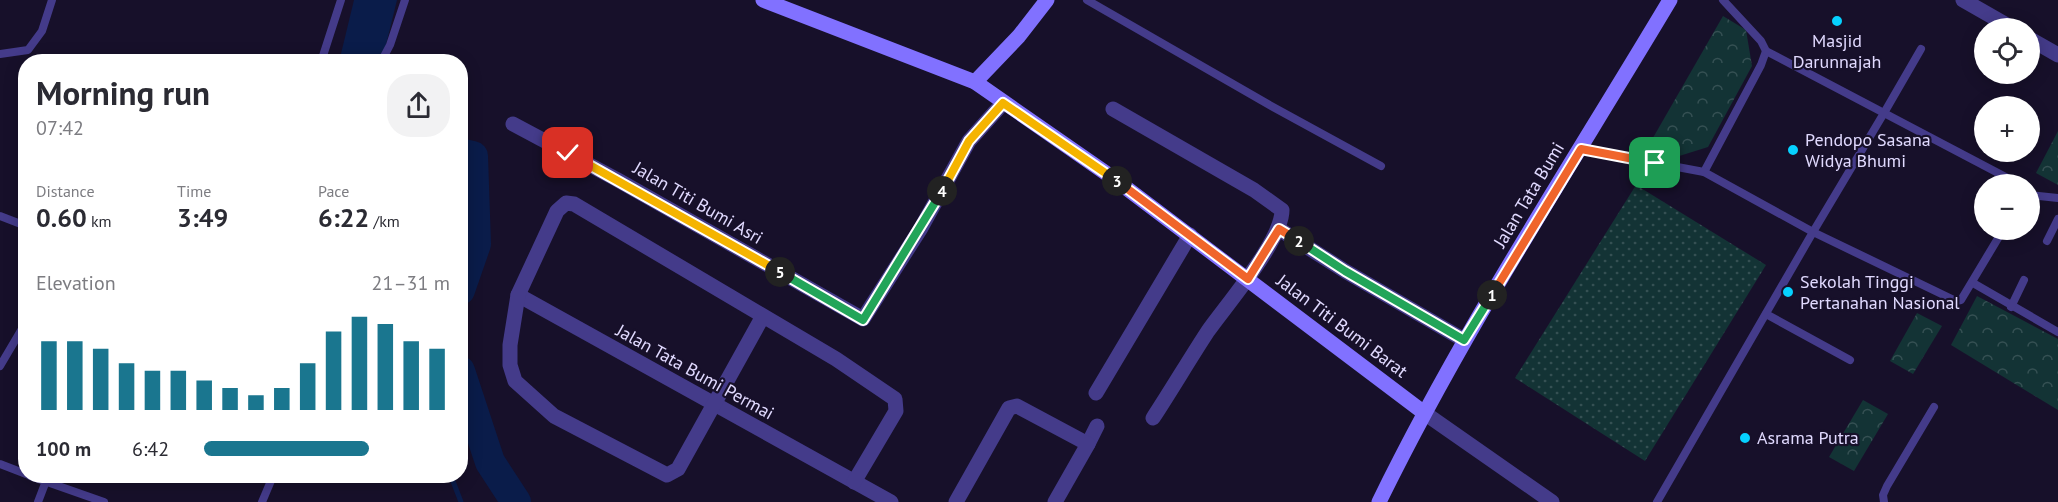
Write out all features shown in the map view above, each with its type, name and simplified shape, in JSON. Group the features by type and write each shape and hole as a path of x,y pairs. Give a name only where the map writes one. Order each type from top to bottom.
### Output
{"street":[{"name":"Jalan Titi Bumi Barat","path":"763,0 975,82 1113,178 1423,412"},
{"path":"975,82 1019,36 1047,0"},
{"name":"Jalan Tata Bumi","path":"1379,502 1423,412 1464,340 1670,0"},
{"path":"1962,0 1994,18"},
{"path":"2040,45 2058,55"},
{"name":"Jalan Titi Bumi Asri","path":"513,124 616,179 863,320 921,228 969,141 1003,103"},
{"path":"1113,109 1277,204 1282,210 1279,229 1248,279 1209,330 1153,418"},
{"path":"763,316 678,469 668,475 554,416 515,381 510,365 518,295 557,212 566,203 574,204 836,359 895,399 896,411 854,482"},
{"path":"1279,229 1345,271 1464,340"},
{"path":"1096,393 1190,235"},
{"name":"Jalan Tata Bumi Permai","path":"518,295 891,502"},
{"path":"956,502 1012,406 1017,405 1088,444"},
{"path":"1423,412 1552,502"},
{"path":"1055,502 1097,426"}],"lane":[{"path":"0,54 28,50 42,31 52,0"},
{"path":"324,54 341,0"},
{"path":"385,54 405,0"},
{"path":"1087,0 1273,108 1381,166"},
{"path":"1723,0 1761,41 1766,51 2000,174"},
{"path":"1657,502 1921,49"},
{"path":"1704,172 1761,65 1766,51"},
{"path":"1581,149 1704,172 1813,232 1956,301 1961,300 1973,283 1997,240"},
{"path":"2040,196 2058,198"},
{"path":"0,216 18,223"},
{"path":"2047,242 2058,219"},
{"path":"2011,307 2024,280"},
{"path":"1973,283 2011,307 2058,332"},
{"path":"1766,314 1850,360"},
{"path":"0,366 18,336"},
{"path":"1884,502 1883,495 1887,486 1934,406"},
{"path":"0,464 18,471"},
{"path":"38,502 45,483"},
{"path":"52,483 104,502"},
{"path":"262,502 270,483"}],"green space":[{"path":"1723,16 1746,30 1752,66 1708,147 1676,157 1650,143"},
{"path":"2058,131 2058,185 2036,173"},
{"path":"1636,185 1766,265 1645,461 1515,378"},
{"path":"1977,296 2058,339 2058,410 1951,345"},
{"path":"1917,313 1942,326 1913,374 1890,361"},
{"path":"1863,400 1888,414 1854,471 1829,457"}],"water":[{"path":"354,0 397,0 384,54 341,54"}],"waterway":[{"path":"468,155 473,156 476,244 468,267"},
{"path":"468,395 490,462 516,502"},
{"path":"454,483 461,502"}],"place":[{"name":"Masjid Darunnajah","path":"1837,21"},
{"name":"Pendopo Sasana Widya Bhumi","path":"1793,150"},
{"name":"Sekolah Tinggi Pertanahan Nasional","path":"1788,292"},
{"name":"Asrama Putra","path":"1745,438"}],"route":[{"path":"568,153 818,292 863,320 921,228 969,141 1003,103 1113,178 1248,279 1279,229 1408,309 1464,340 1581,149 1655,163"}]}
